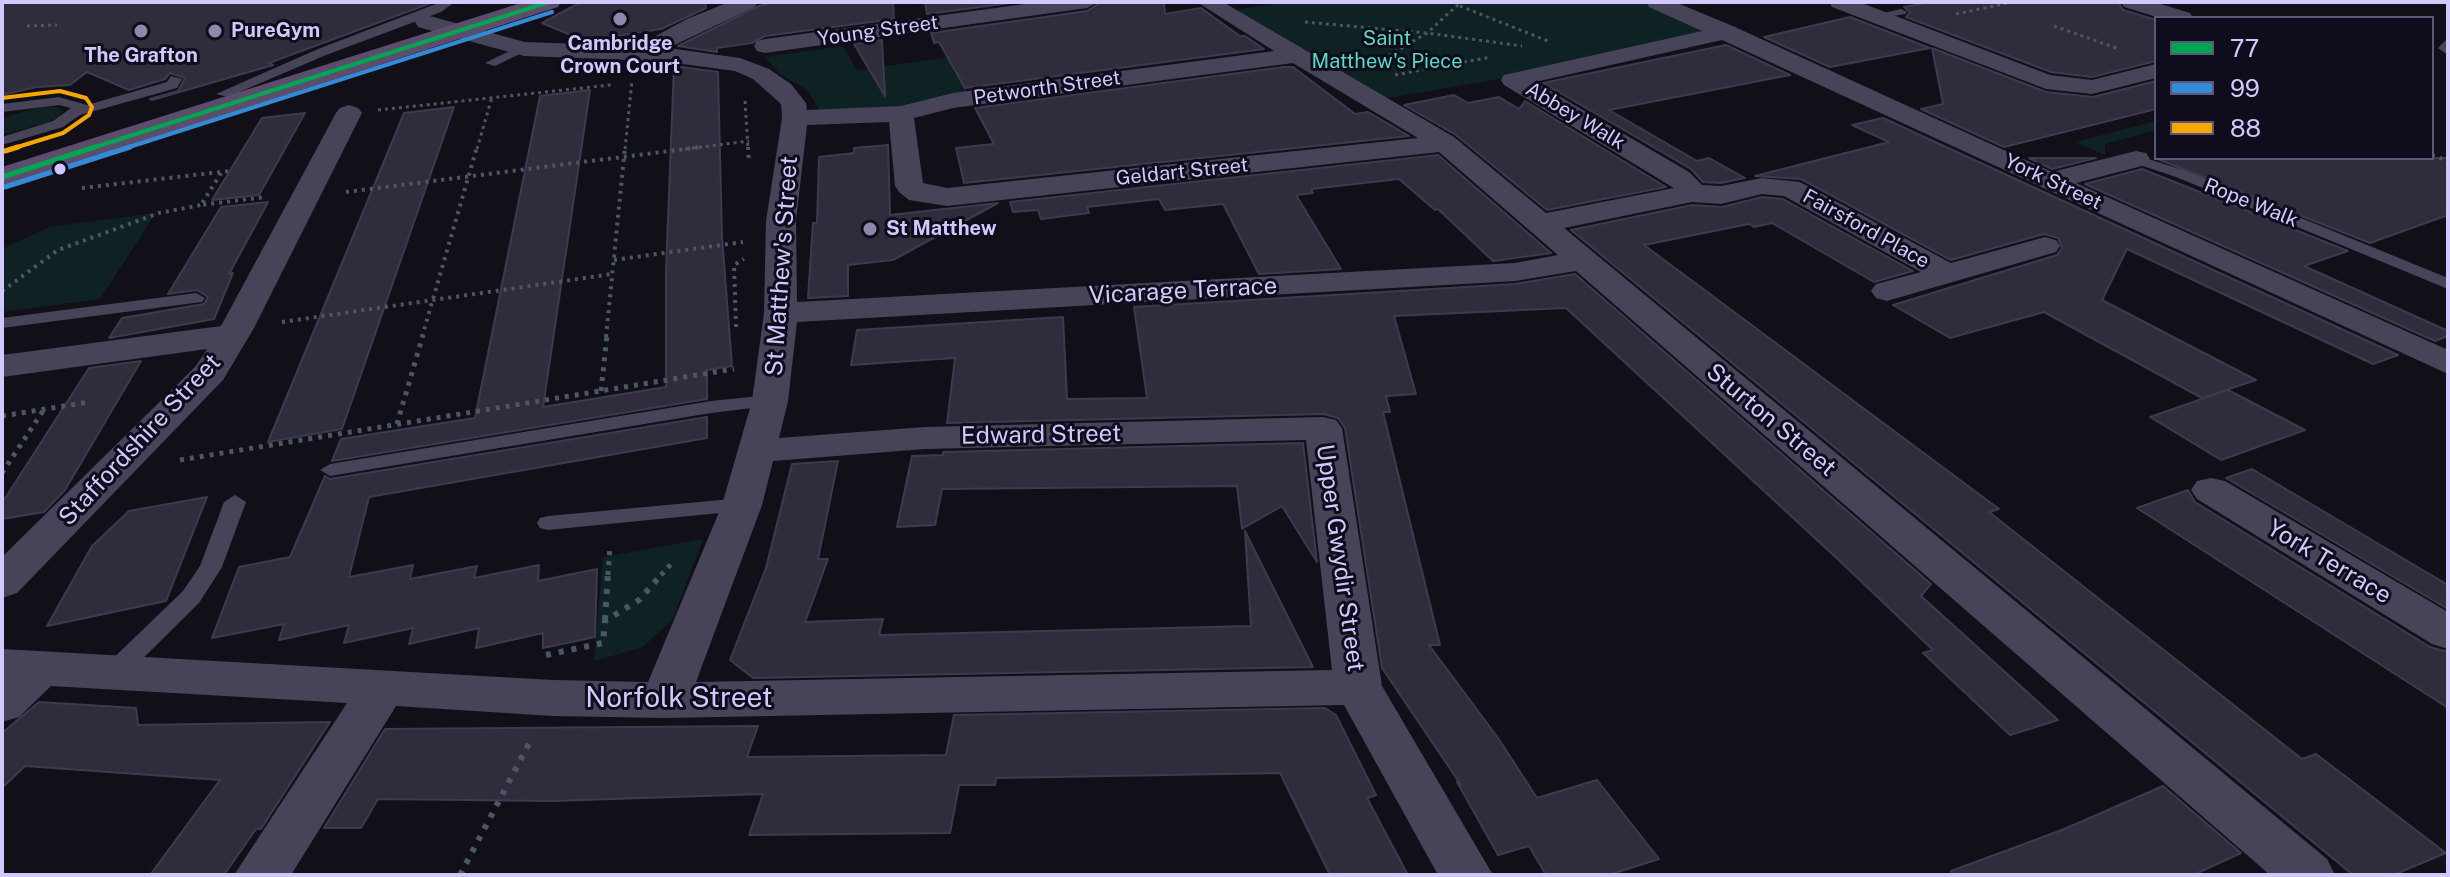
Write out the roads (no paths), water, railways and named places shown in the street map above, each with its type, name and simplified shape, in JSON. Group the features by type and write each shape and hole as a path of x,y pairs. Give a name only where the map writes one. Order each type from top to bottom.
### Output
{"main road":[{"path":"2,165 502,2"},
{"path":"2,177 443,20 549,2"}],"street":[{"path":"651,54 695,24 747,2"},
{"name":"Young Street","path":"765,46 1087,2"},
{"path":"1668,6 1716,2"},
{"path":"1840,2 2046,82 2092,87 2154,72"},
{"path":"2132,2 2176,16"},
{"name":"York Street","path":"1668,6 2448,363"},
{"name":"Sturton Street","path":"1218,8 1358,85 1445,143 2308,875"},
{"path":"443,20 524,49 651,54 740,65 761,74 782,89 793,103 795,118"},
{"name":"Abbey Walk","path":"1689,193 1687,184 1679,178 1513,80 1727,32"},
{"name":"Petworth Street","path":"795,118 901,114 953,101 1299,55"},
{"name":"Staffordshire Street","path":"2,583 210,372 235,332 349,113"},
{"name":"Geldart Street","path":"901,114 909,186 919,194 947,197 1445,143"},
{"name":"St Matthew's Street","path":"665,700 742,505 759,451 770,401 781,313 781,221 795,118"},
{"name":"Rope Walk","path":"2050,181 2136,159"},
{"name":"Fairsford Place","path":"1689,193 1721,195 1762,186 1790,188 1948,274"},
{"path":"1543,223 1689,193"},
{"name":"Fairsford Place","path":"1887,291 2045,246"},
{"name":"Vicarage Terrace","path":"781,313 1515,272 1584,260"},
{"path":"2,366 235,332"},
{"name":"Edward Street","path":"759,451 925,438 1323,428"},
{"name":"Upper Gwydir Street","path":"1323,428 1358,687"},
{"name":"York Terrace","path":"2211,490 2448,633"},
{"path":"2,704 21,668"},
{"name":"Norfolk Street","path":"21,668 534,697 665,700 1358,687"},
{"path":"1358,687 1466,875"},
{"path":"261,875 382,689"}],"lane":[{"path":"1876,16 1901,12"},
{"path":"2448,42 2444,48 2448,51"},
{"path":"491,63 524,49"},
{"path":"2,141 58,124 80,111 172,85 176,79"},
{"path":"2,108 59,101 79,104 82,107 80,111"},
{"name":"Rope Walk","path":"2136,159 2173,171 2448,284"},
{"path":"2,323 196,298"},
{"path":"330,470 695,409 770,401"},
{"path":"112,674 191,597 211,567 235,502"},
{"path":"548,523 742,505"}],"place":[{"name":"Cambridge Crown Court","path":"620,19"},
{"name":"The Grafton","path":"141,31"},
{"name":"PureGym","path":"215,31"},
{"name":"St Matthew","path":"870,229"}],"park label":[{"name":"Saint Matthew's Piece","path":"1387,50"}]}
